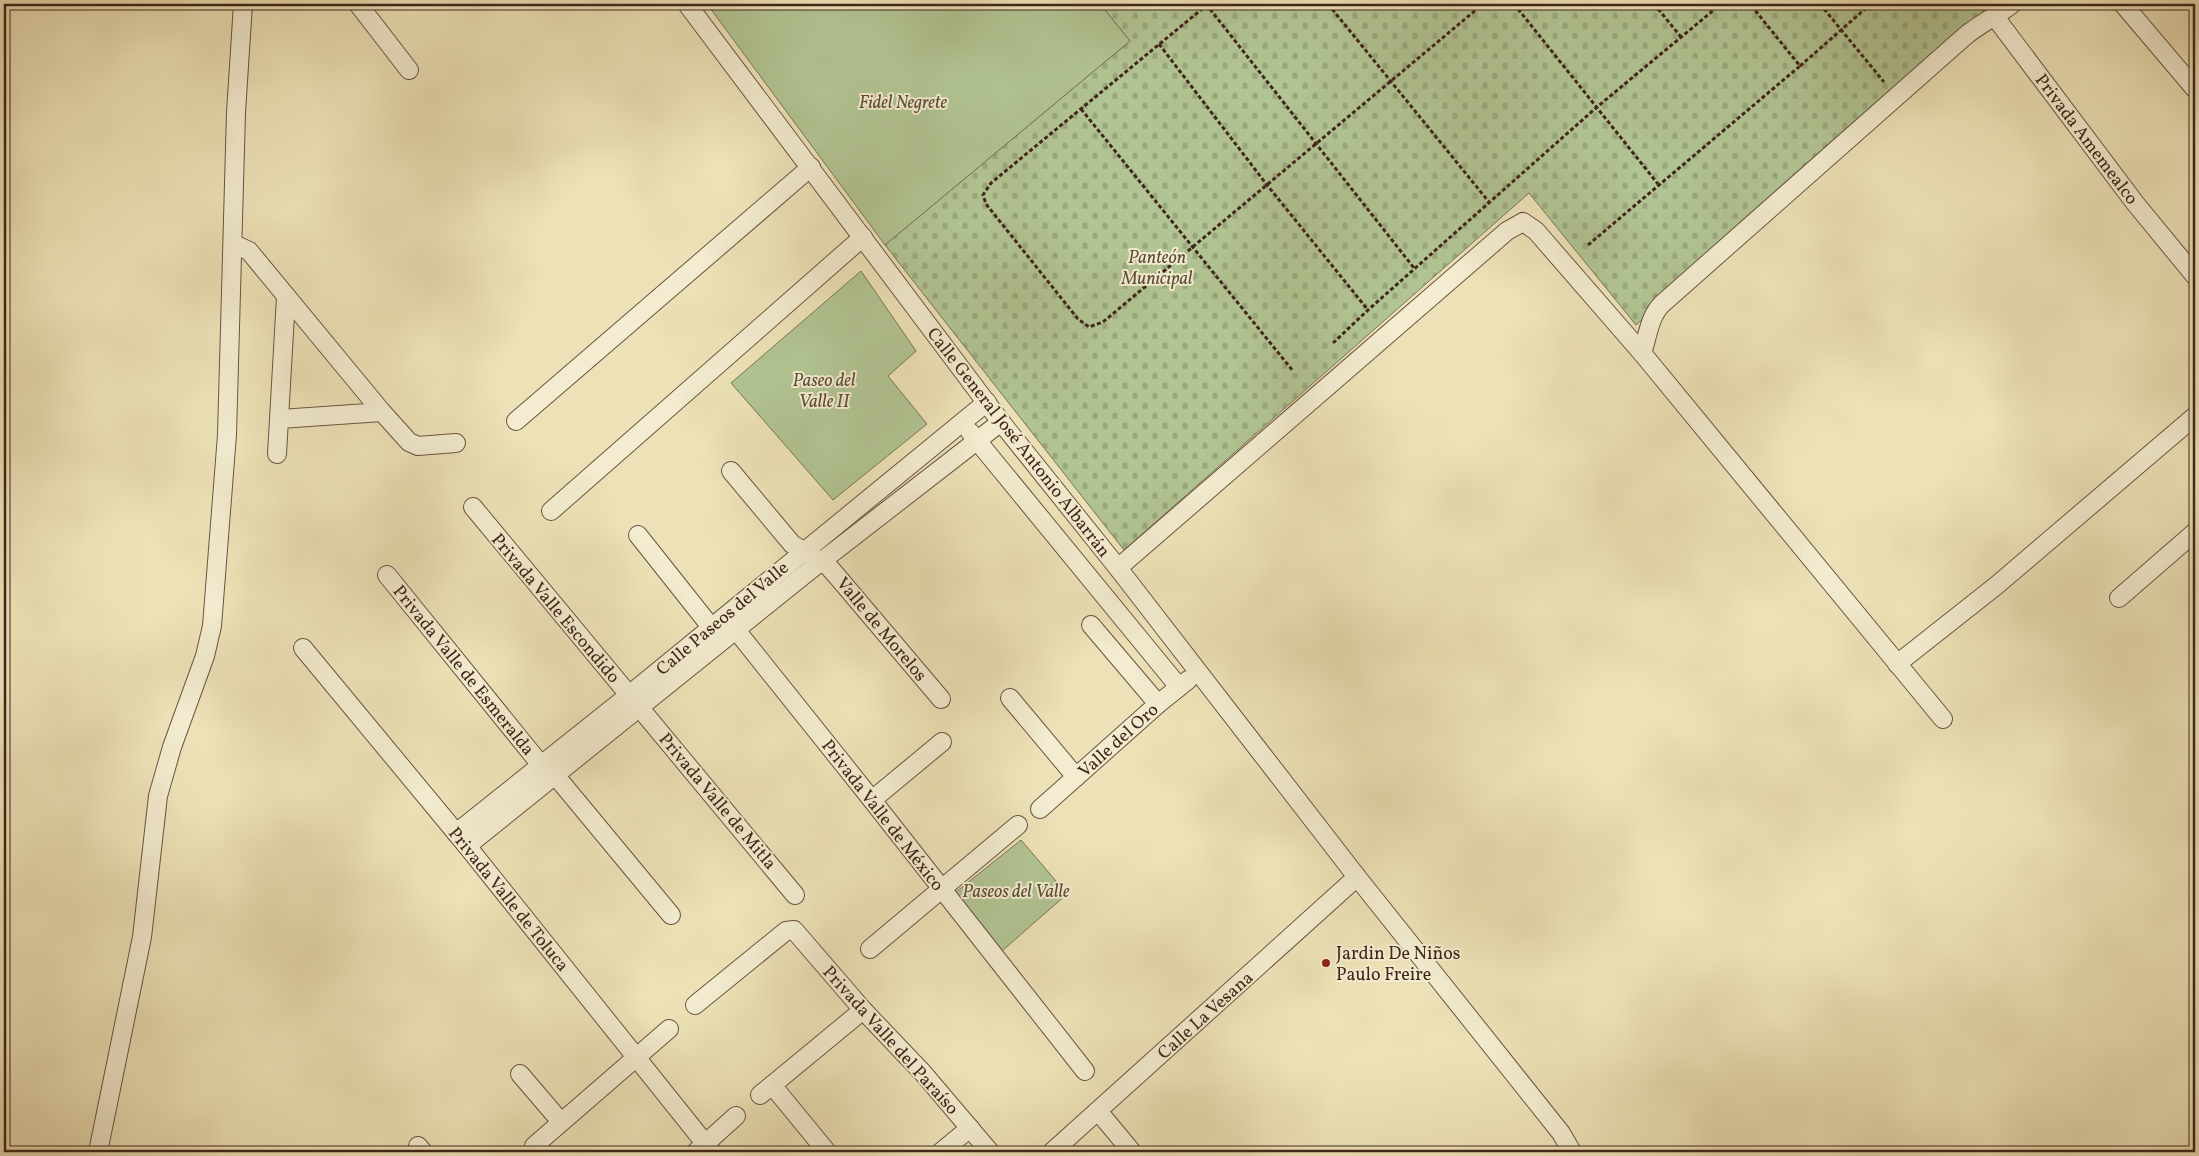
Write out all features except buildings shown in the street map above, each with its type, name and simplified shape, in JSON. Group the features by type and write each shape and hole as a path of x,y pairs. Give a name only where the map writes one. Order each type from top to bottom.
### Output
{"street":[{"path":"98,1152 142,937 158,796 172,747 206,656 212,626 227,435 234,244 236,112 243,4"},
{"path":"358,4 409,70"},
{"name":"Calle General José Antonio Albarrán","path":"687,4 1002,422 1118,568 1357,877 1561,1133 1572,1152"},
{"path":"1642,353 1650,330 1652,316 1662,304 1964,36 2012,4"},
{"path":"2123,4 2195,89"},
{"name":"Privada Amemealco","path":"1995,17 2129,196 2195,276"},
{"path":"516,421 811,167"},
{"path":"1118,568 1507,231 1519,222 1527,223 1642,353 1943,719"},
{"path":"551,511 862,237"},
{"path":"234,244 249,251 382,412 413,445 456,443"},
{"path":"277,454 286,297"},
{"name":"Calle Paseos del Valle","path":"634,702 711,627 987,402"},
{"path":"280,418 382,412"},
{"path":"1897,664 1997,586 2195,416"},
{"path":"961,422 1179,687"},
{"name":"Calle Paseos del Valle","path":"462,839 634,702 736,630 1002,422"},
{"name":"Valle de Morelos","path":"731,471 792,544 821,562 836,575 941,699"},
{"name":"Privada Valle Escondido","path":"473,507 634,702"},
{"path":"2119,598 2195,532"},
{"path":"638,535 711,627"},
{"name":"Privada Valle de Esmeralda","path":"387,575 670,915"},
{"path":"1090,624 1158,704"},
{"name":"Privada Valle de México","path":"736,630 1085,1071"},
{"name":"Privada Valle de Toluca","path":"303,648 462,839 636,1056 705,1150"},
{"name":"Valle del Oro","path":"1040,809 1158,704 1198,672"},
{"path":"1010,698 1076,777"},
{"name":"Privada Valle de Mitla","path":"634,702 796,895"},
{"path":"872,800 942,742"},
{"path":"870,949 1018,825"},
{"name":"Calle La Vesana","path":"1052,1152 1357,877"},
{"name":"Privada Valle del Paraíso","path":"695,1005 786,930 791,929 797,933 863,1010 918,1067 990,1152"},
{"path":"827,1152 766,1090 863,1010"},
{"path":"534,1146 669,1029"},
{"path":"520,1074 561,1122"},
{"path":"1098,1111 1132,1152"},
{"path":"705,1150 736,1116"},
{"path":"941,1152 970,1128"}],"path":[{"path":"1414,268 1316,144 1207,4 992,183 986,190 983,200 1078,319 1089,327 1103,322 1193,246 1267,185 1316,144 1391,82 1483,4"},
{"path":"1328,4 1489,202"},
{"path":"1514,4 1658,184"},
{"path":"1654,4 1681,37"},
{"path":"1333,343 1414,268 1597,107 1721,4"},
{"path":"1750,4 1800,66"},
{"path":"1820,4 1884,82"},
{"path":"1588,245 1865,9"},
{"path":"1159,44 1267,185 1368,310"},
{"path":"1081,110 1293,371"}],"green space":[{"name":"Fidel Negrete","path":"707,4 1100,4 1130,41 885,245"},
{"name":"Panteón Municipal","path":"1100,4 1979,4 1984,11 1786,187 1636,325 1529,193 1124,550 885,245 1130,41"},
{"name":"Paseo del Valle II","path":"861,271 916,351 888,376 927,424 833,500 731,383"},
{"name":"Paseos del Valle","path":"1021,840 1067,894 1002,951 956,892"}],"place":[{"name":"Jardin De Niños Paulo Freire","path":"1326,963"}]}
